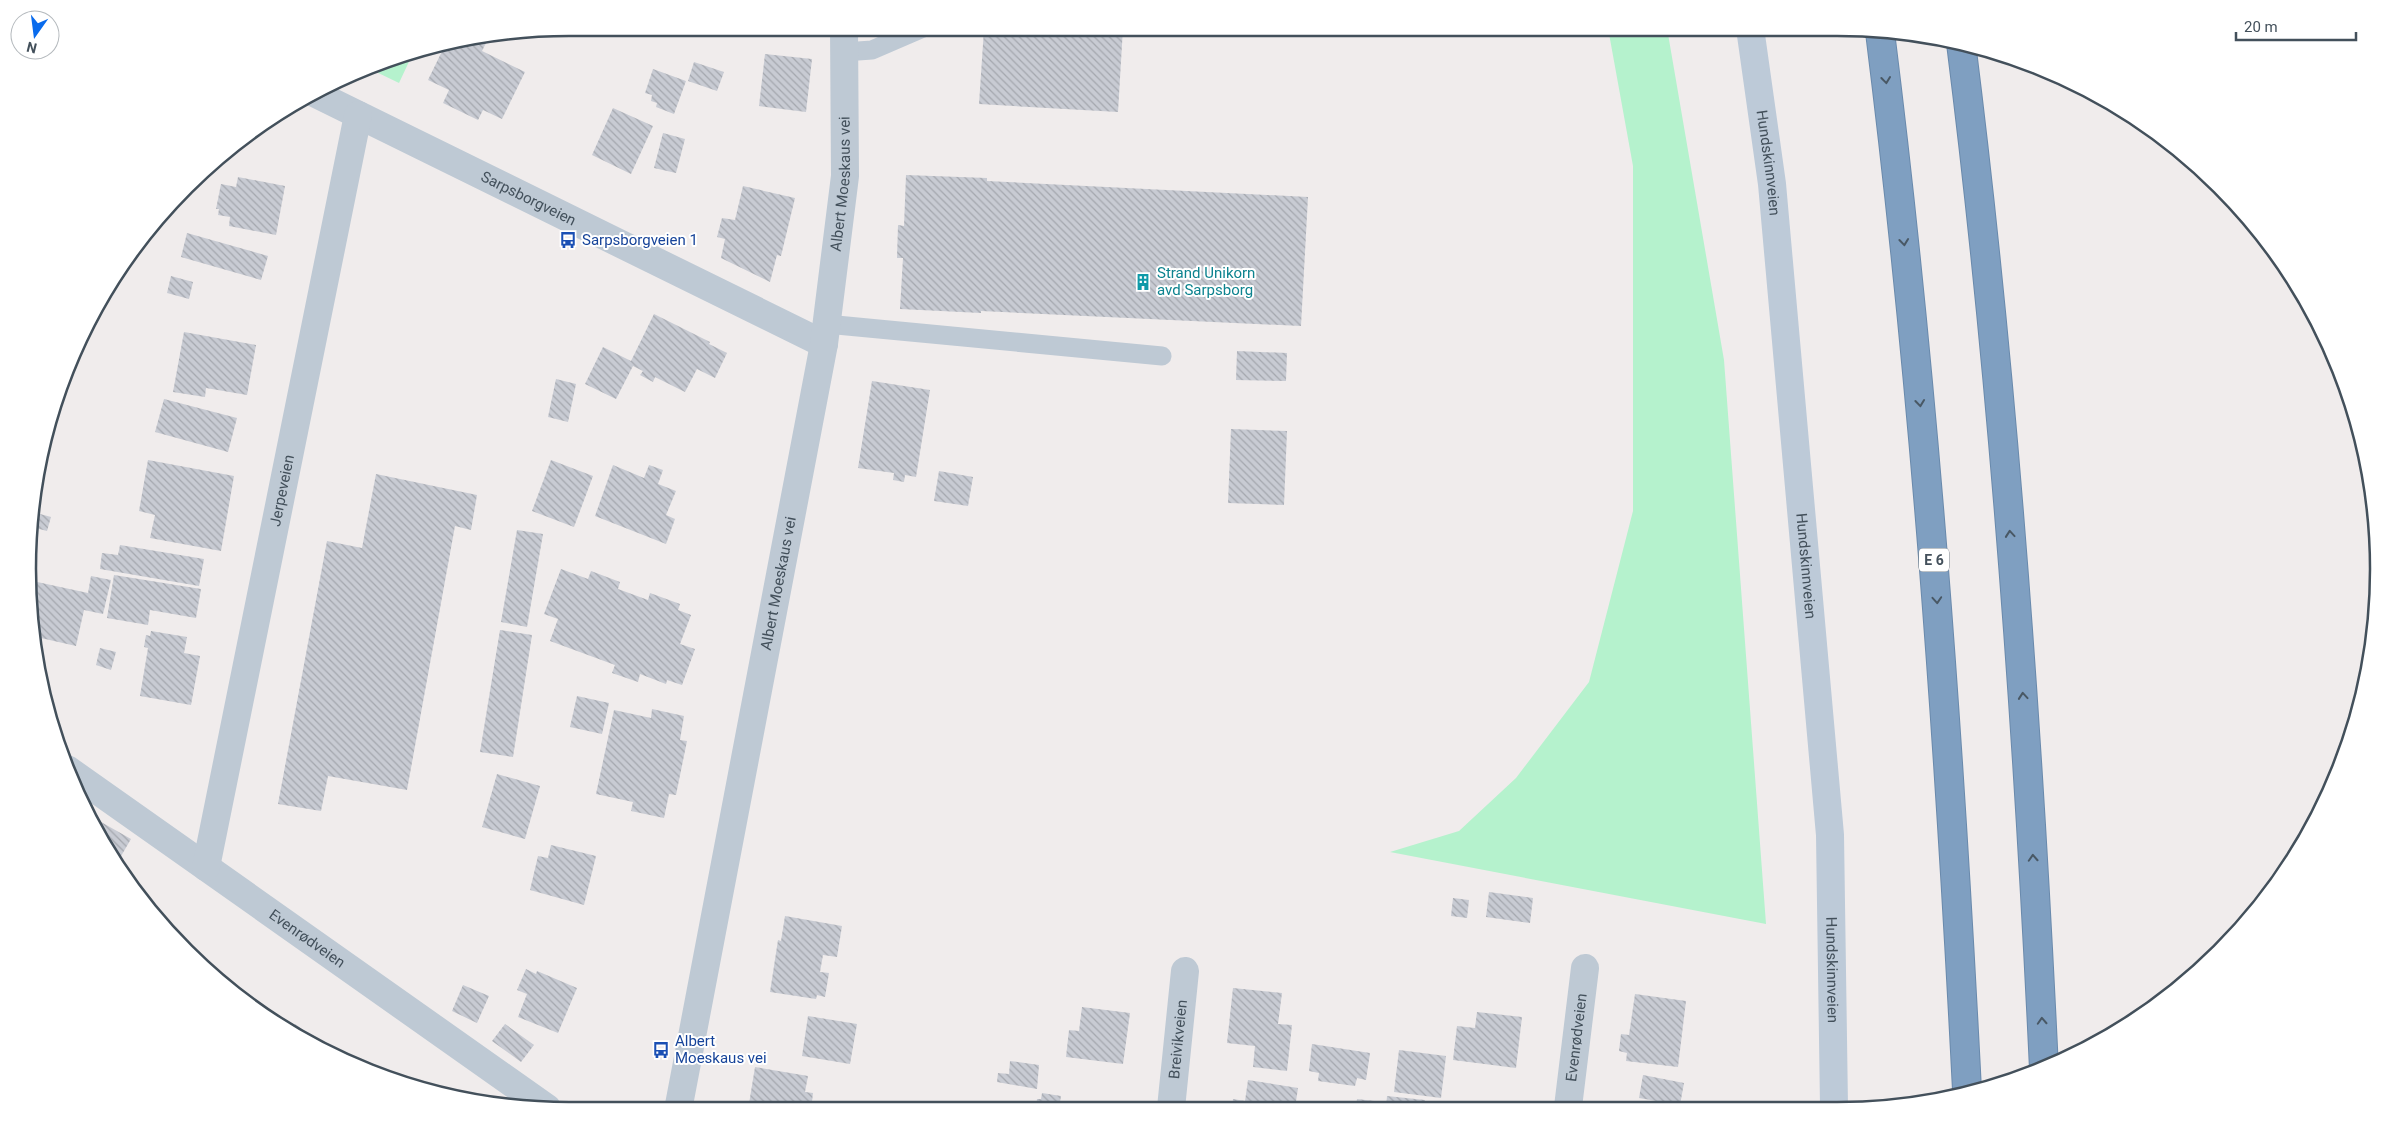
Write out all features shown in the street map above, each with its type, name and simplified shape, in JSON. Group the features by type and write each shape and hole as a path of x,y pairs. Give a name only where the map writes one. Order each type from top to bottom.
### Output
{"highway":[{"name":"E 6","path":"1881,38 1930,501 1948,742 1967,1086"},
{"path":"1962,51 1988,282 2025,713 2044,1060"}],"street":[{"name":"Hundskinnveien","path":"1751,36 1772,184 1830,835 1834,1102"},
{"name":"Albert Moeskaus vei","path":"680,1102 825,334 845,176 844,40"},
{"name":"Sarpsborgveien","path":"322,97 825,334"},
{"name":"Jerpeveien","path":"206,867 358,115"},
{"name":"Evenrødveien","path":"78,776 537,1101"},
{"name":"Evenrødveien","path":"1569,1102 1584,968"},
{"name":"Breivikveien","path":"1172,1102 1185,972"}],"lane":[{"name":"Albert Moeskaus vei","path":"844,40 872,50 904,36"},
{"path":"825,334 1162,356"}],"green space":[{"path":"1609,36 1668,36 1724,360 1766,924 1390,852 1459,831 1516,778 1589,682 1633,511 1633,166"},
{"path":"409,61 399,83 377,73"}],"building":[{"path":"984,36 1123,36 1118,112 979,104"},
{"path":"486,43 482,51 525,72 502,119 483,110 478,120 443,103 449,90 428,80 442,51"},
{"path":"765,54 812,59 806,112 759,106"},
{"path":"694,62 724,72 717,91 688,81"},
{"path":"653,69 686,81 674,114 656,107 657,103 651,101 652,95 645,93"},
{"path":"613,108 653,126 631,174 592,155"},
{"path":"663,133 685,139 676,173 654,168"},
{"name":"Strand Unikorn avd Sarpsborg","path":"906,175 987,178 987,181 1308,197 1301,326 900,309 903,258 897,258 898,225 904,226"},
{"path":"238,177 285,186 276,235 229,226 230,217 218,215 219,209 216,209 221,184 236,187"},
{"path":"743,186 795,198 781,256 777,255 770,282 721,258 725,239 717,237 722,218 735,220"},
{"path":"187,233 268,256 261,280 181,257"},
{"path":"171,276 193,282 189,299 167,293"},
{"path":"654,314 710,342 709,344 727,353 715,378 697,369 685,392 655,377 653,382 640,375 643,371 633,366 616,399 585,384 603,347 631,361"},
{"path":"184,332 256,345 247,395 206,388 205,397 173,392"},
{"path":"1237,351 1287,353 1286,381 1236,380"},
{"path":"556,379 576,384 568,422 548,417"},
{"path":"872,381 930,390 916,477 905,475 904,482 893,480 894,473 858,468"},
{"path":"164,399 237,418 228,452 155,432"},
{"path":"1231,429 1287,431 1284,505 1228,503"},
{"path":"148,460 234,476 221,551 150,538 155,515 139,511"},
{"path":"551,460 593,476 574,527 532,511"},
{"path":"613,465 644,478 649,465 663,470 658,484 676,491 666,515 675,519 666,544 595,516"},
{"path":"939,471 973,477 968,506 934,501"},
{"path":"376,474 477,495 471,530 455,526 407,790 328,776 321,811 278,804 327,541 362,548"},
{"path":"39,514 51,517 47,531 38,529"},
{"path":"517,530 543,534 527,627 501,622"},
{"path":"120,545 204,559 199,586 100,569 102,553 118,555"},
{"path":"561,569 588,579 591,571 620,582 618,589 648,600 650,593 680,604 678,610 691,615 680,644 695,649 682,685 667,680 666,684 640,674 638,682 612,673 615,665 550,641 558,619 544,614"},
{"path":"114,575 201,589 196,618 150,610 148,625 107,618"},
{"path":"91,576 111,580 103,614 84,610 76,646 41,638 36,582 88,593"},
{"path":"500,630 532,635 513,757 480,752"},
{"path":"151,631 187,637 184,653 200,656 191,705 140,696 148,648 144,647 146,635 150,636"},
{"path":"100,648 116,652 111,670 96,665"},
{"path":"577,696 609,703 602,734 570,727"},
{"path":"652,709 684,716 680,740 687,741 676,795 669,794 664,818 631,811 633,802 596,794 614,710 651,718"},
{"path":"497,774 540,786 525,839 482,827"},
{"path":"100,822 131,839 121,856"},
{"path":"551,845 596,856 584,905 530,890 538,856 548,858"},
{"path":"1489,892 1533,898 1530,923 1486,917"},
{"path":"1453,898 1469,900 1467,918 1451,916"},
{"path":"785,916 842,926 837,957 823,955 820,972 829,973 825,997 817,995 816,999 770,992 778,940 781,941"},
{"path":"526,969 536,974 537,971 577,988 558,1033 518,1017 527,994 517,990"},
{"path":"463,985 489,996 477,1023 452,1011"},
{"path":"1233,988 1282,993 1278,1024 1292,1025 1287,1071 1253,1067 1255,1046 1227,1043"},
{"path":"1635,994 1686,1001 1678,1067 1626,1061 1627,1053 1619,1051 1621,1034 1629,1035"},
{"path":"1082,1007 1130,1013 1123,1064 1066,1057 1069,1030 1079,1031"},
{"path":"1477,1012 1522,1017 1516,1068 1453,1060 1457,1026 1475,1028"},
{"path":"808,1016 857,1024 850,1064 802,1056"},
{"path":"505,1024 534,1045 521,1062 492,1041"},
{"path":"1312,1044 1370,1053 1366,1080 1357,1078 1355,1086 1318,1081 1319,1073 1309,1071"},
{"path":"1399,1050 1446,1056 1441,1098 1394,1092"},
{"path":"1010,1061 1039,1065 1037,1089 997,1082 998,1073 1009,1074"},
{"path":"755,1067 808,1076 805,1092 813,1093 812,1102 749,1102"},
{"path":"1643,1075 1684,1083 1681,1102 1662,1102 1639,1098"},
{"path":"1248,1080 1298,1088 1296,1102 1233,1102 1233,1099 1245,1101"},
{"path":"1042,1093 1061,1096 1060,1102 1037,1102 1037,1099 1041,1099"},
{"path":"1387,1096 1425,1100 1425,1102 1386,1102"},
{"path":"1357,1099 1383,1102 1357,1102"}],"place":[{"name":"Sarpsborgveien 1","path":"568,240"},
{"name":"Strand Unikorn avd Sarpsborg","path":"1143,282"},
{"name":"Albert Moeskaus vei","path":"661,1050"}]}
